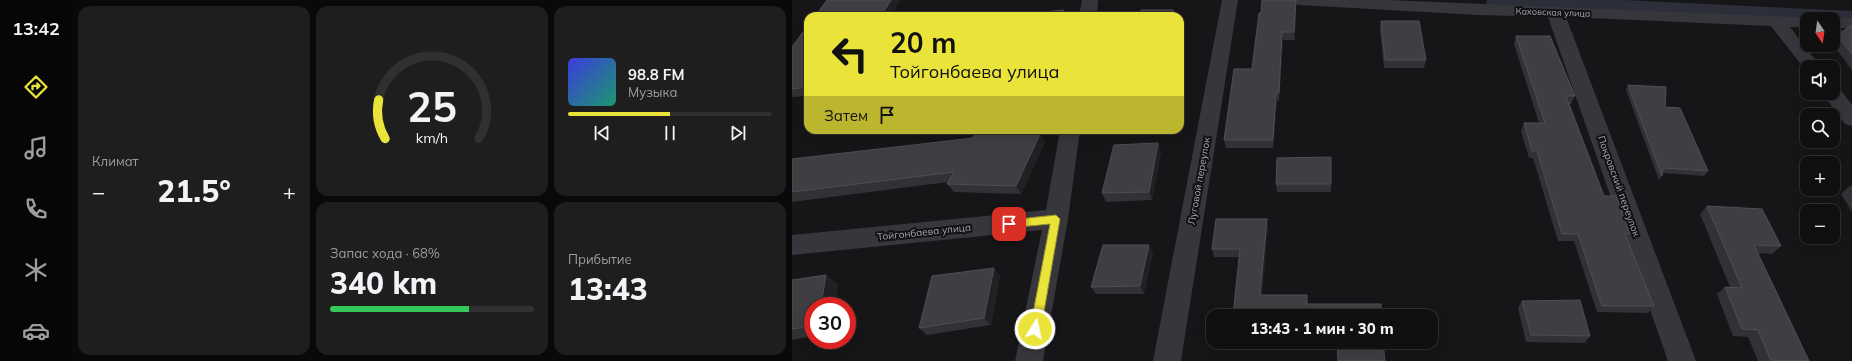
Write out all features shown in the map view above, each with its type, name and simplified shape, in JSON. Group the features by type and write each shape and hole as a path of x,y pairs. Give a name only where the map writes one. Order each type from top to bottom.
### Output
{"street":[{"path":"1088,12 1090,0"},
{"name":"Луговой переулок","path":"1167,361 1230,0"},
{"name":"Каховская улица","path":"1300,0 1478,10 1800,22"},
{"path":"1458,0 1478,10"},
{"name":"Покровский переулок","path":"1555,12 1682,361"},
{"path":"1777,22 1807,60"},
{"path":"1840,23 1852,23"},
{"path":"1837,100 1852,119"},
{"path":"1036,361 1029,361 1056,219 1069,134"},
{"name":"Тойгонбаева улица","path":"792,245 1056,219"}],"building":[{"path":"827,0 891,0 884,12 818,12"},
{"path":"1262,0 1296,0 1294,32 1282,32 1279,93 1276,93 1273,140 1224,140 1234,69 1252,69"},
{"path":"1064,10 1063,12 1044,12"},
{"path":"1141,10 1173,10 1173,12 1140,12"},
{"path":"1381,21 1419,21 1426,60 1385,60"},
{"path":"1852,25 1852,54 1840,39 1840,33"},
{"path":"804,30 804,88 792,89 792,47"},
{"path":"1516,36 1550,36 1575,96 1566,96 1604,196 1616,196 1630,234 1625,234 1654,306 1602,306 1578,234 1562,234 1537,151 1532,151 1524,123 1545,123"},
{"path":"1628,85 1666,87 1665,107 1680,108 1708,171 1663,168 1662,176"},
{"path":"975,134 1040,134 1016,186 947,184 954,172 792,192 792,159 973,138"},
{"path":"1158,143 1149,192 1102,193 1114,145"},
{"path":"1331,157 1331,184 1276,184 1277,158"},
{"path":"1707,206 1762,209 1781,246 1754,245 1809,361 1771,361 1758,330 1742,329 1725,287 1742,288"},
{"path":"1216,219 1267,219 1260,295 1307,295 1307,304 1381,304 1381,309 1234,309 1240,249 1212,249"},
{"path":"1103,245 1149,245 1140,286 1091,287"},
{"path":"994,268 984,318 919,328 932,276"},
{"path":"826,275 822,297 804,297 804,327 792,329 792,280"},
{"path":"1580,300 1590,336 1531,335 1522,301"},
{"path":"1337,349 1384,349 1385,361 1338,361"}],"waterway":[{"path":"1499,2 1852,19"}],"route":[{"path":"1009,224 1056,219 1035,329"}]}
